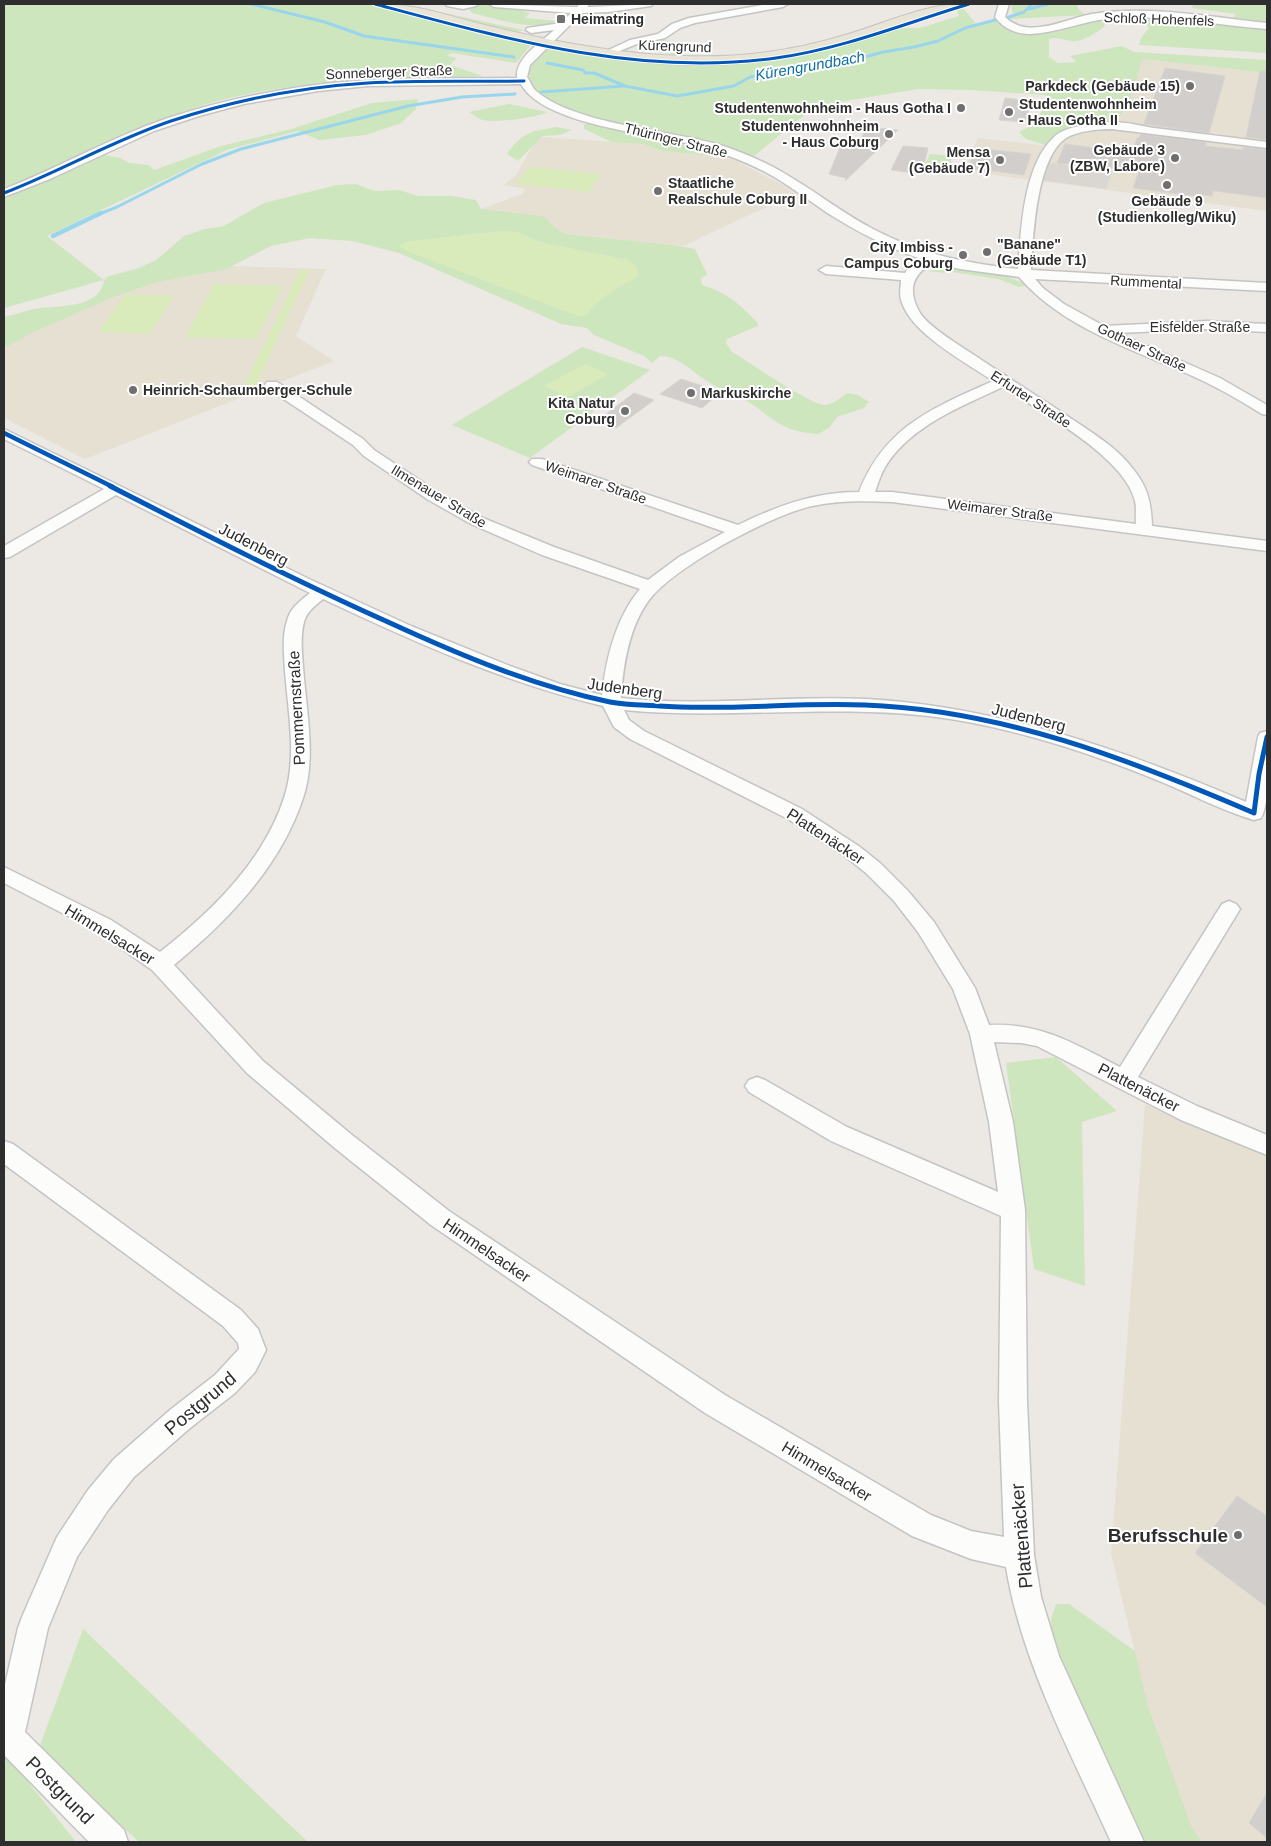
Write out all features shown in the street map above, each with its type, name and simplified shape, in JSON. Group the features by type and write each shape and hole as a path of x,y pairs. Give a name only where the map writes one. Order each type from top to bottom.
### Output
{"main road":[{"name":"Kürengrund","path":"388,4 554,34 637,58 688,60 737,60 785,54 847,38 959,4"},
{"name":"Kürengrund","path":"410,4 469,9 531,30 554,34"}],"street":[{"path":"450,4 469,9"},
{"path":"494,4 610,10 648,4"},
{"path":"612,51 662,36 676,26 693,20 783,4"},
{"name":"Schloß Hohenfels","path":"1004,4 1000,17 1002,20 1013,27 1029,31 1045,30 1084,18 1106,16 1173,17 1267,27"},
{"path":"489,82 524,80 524,65 581,8"},
{"name":"Sonneberger Straße","path":"4,193 61,170 154,128 238,102 309,89 354,84 524,80"},
{"name":"Thüringer Straße","path":"524,80 547,103 576,115 690,141 749,160 784,178 844,218 882,237 932,258 961,265 1024,274"},
{"path":"1024,274 1027,222 1035,178 1050,152 1063,135 1077,130 1113,123 1134,129 1267,145"},
{"path":"826,270 908,276 917,266 932,258"},
{"name":"Rummental","path":"1024,274 1267,287"},
{"name":"Gothaer Straße","path":"1024,274 1041,294 1102,330 1215,381 1267,412"},
{"name":"Erfurter Straße","path":"908,276 907,298 915,316 946,343 1086,435 1123,466 1136,485 1143,501 1144,529"},
{"name":"Eisfelder Straße","path":"1102,330 1188,324 1225,324 1267,328"},
{"path":"865,496 879,464 891,448 942,412 1004,381"},
{"name":"Ilmenauer Straße","path":"272,385 358,442 369,453 433,496 477,521 548,551 651,587"},
{"name":"Judenberg","path":"4,433 320,592 454,651 555,688 611,703 673,708 729,709 782,705 868,705 935,712 1000,722 1034,730 1115,755 1163,773 1254,813 1258,774 1267,737"},
{"name":"Weimarer Straße","path":"537,462 739,531"},
{"path":"4,553 116,489"},
{"name":"Weimarer Straße","path":"611,703 613,672 627,628 640,600 651,587 660,578 691,556 778,511 812,500 865,496 901,498 1267,546"},
{"name":"Pommernstraße","path":"160,964 207,924 246,881 262,862 288,814 301,765 292,650 295,622 301,609 320,592"},
{"name":"Plattenäcker","path":"611,703 621,722 636,735 795,814 846,847 873,868 901,896 926,927 964,988 981,1034 1001,1122 1012,1210 1013,1402 1019,1555 1026,1597 1044,1658 1128,1842"},
{"name":"Himmelsacker","path":"4,874 103,925 160,964 255,1066 344,1142 448,1223 715,1404 922,1526 971,1545 1019,1555"},
{"path":"1125,1080 1229,909"},
{"name":"Plattenäcker","path":"981,1034 1016,1033 1031,1035 1190,1113 1267,1145"},
{"path":"757,1086 839,1134 1012,1210"},
{"name":"Postgrund","path":"4,1151 232,1318 249,1337 253,1350 246,1363 225,1384 180,1419 124,1468 98,1500 67,1548 33,1628 6,1735 112,1842"}],"shaded area":[{"path":"1142,59 1267,73 1267,211 963,171 978,138 1048,146 1054,137 1062,132 1088,127 1122,113 1131,96"},
{"name":"Staatliche Realschule Coburg II","path":"544,137 641,144 663,151 730,158 781,184 797,195 753,213 683,246 567,234 553,228 546,219 481,209 522,194 525,189 504,185 516,175 535,142"},
{"path":"1049,163 1104,169 1112,172 1106,189 1041,180"},
{"name":"Heinrich-Schaumberger-Schule","path":"199,265 326,269 296,336 334,361 85,459 4,418 4,345 108,299"},
{"path":"1145,1104 1267,1157 1267,1842 1202,1842 1192,1829 1148,1706 1111,1554"}],"green space":[{"path":"4,4 366,4 526,43 530,46 516,63 451,53 447,56 457,58 450,65 483,76 338,82 267,91 197,107 134,130 35,176 4,187"},
{"path":"396,4 403,4 523,30 515,34"},
{"path":"481,4 525,8 523,11 530,13 525,18 557,21 547,24 526,25 472,13 469,9 472,6"},
{"path":"1011,4 1077,4 1079,10 1086,15 1012,19 1009,21 1020,33 1041,31 1086,20 1096,20 1104,23 1105,26 1081,40 1049,39 1049,57 1058,63 1076,62 1070,56 1122,46 1134,52 1267,60 1267,73 1142,59 1133,92 1124,111 1110,120 1061,132 1055,136 1048,146 1026,139 1019,132 1035,124 1042,110 1053,102 1052,98 1045,95 972,90 918,89 815,106 754,156 749,156 707,141 594,117 566,107 543,95 531,82 531,66 534,60 546,49 550,48 732,64 764,61 800,55 894,28 920,28 959,16 956,9 963,8 977,25 1013,15"},
{"path":"1193,4 1267,4 1267,53 1139,45 1141,38 1149,28 1140,14 1232,21 1236,14 1192,8"},
{"path":"658,39 691,45 677,55 637,49"},
{"path":"418,99 416,109 401,123 366,135 319,140 298,131 227,150 47,236 104,280 4,308 4,199 104,155 120,158 129,163 149,165 154,170 221,146 291,129 372,103"},
{"path":"509,104 548,112 525,118 498,121 483,120 469,112"},
{"path":"587,123 678,141 730,158 663,151 642,144 612,142 584,129 584,125"},
{"path":"557,127 572,130 560,135 543,136 518,161 507,154 518,141 528,134"},
{"path":"930,154 953,156 949,167 925,164"},
{"path":"529,167 601,174 589,192 516,184"},
{"path":"356,184 374,191 400,190 417,196 452,196 476,200 481,209 542,216 555,228 567,234 695,249 707,274 701,279 702,285 732,299 757,322 758,326 727,339 726,343 732,352 819,404 830,404 847,393 858,395 869,402 864,408 837,417 829,428 818,434 793,430 776,422 742,398 708,382 684,364 672,358 660,356 652,363 644,356 594,335 587,328 561,324 399,253 352,241 310,238 271,246 224,270 157,282 111,298 30,334 4,348 4,317 34,309 76,304 94,297 101,290 104,280 109,276 136,269 155,261 184,236 205,229 224,226 264,203 337,185","holes":["503,231 521,233 538,242 628,260 614,289 595,303 405,242"]},
{"path":"503,231 521,233 538,242 628,260 638,269 638,277 604,297 587,315 578,316 409,252 398,246 405,242"},
{"path":"937,269 983,272 1006,277 1028,285 1019,287 998,279 946,271 945,273 927,271"},
{"path":"300,270 309,271 254,389 243,388"},
{"path":"214,284 283,286 256,339 185,337"},
{"path":"125,294 174,296 150,334 99,332"},
{"path":"582,347 650,370 530,458 452,425"},
{"path":"585,364 608,374 568,397 544,386"},
{"path":"1056,1057 1117,1111 1082,1122 1085,1286 1034,1269 1006,1063"},
{"path":"1056,1604 1069,1604 1135,1651 1148,1706 1192,1828 1202,1842 1137,1842 1053,1661 1051,1619"},
{"path":"83,1629 308,1842 139,1842 39,1748"},
{"path":"4,1752 76,1842 4,1842"}],"building":[{"name":"Parkdeck (Gebäude 15)","path":"1165,68 1225,76 1209,133 1144,124"},
{"path":"1260,71 1267,71 1267,140 1246,137"},
{"name":"Studentenwohnheim - Haus Gotha II","path":"1005,98 1031,101 1025,122 999,120"},
{"path":"866,127 898,130 845,181 846,178 829,174 842,143 859,144"},
{"path":"1141,134 1206,142 1205,146 1243,150 1243,147 1267,150 1267,198 1216,191 1213,191 1212,196 1203,195 1202,197 1133,188 1139,171 1057,163 1065,144 1132,153 1137,138"},
{"path":"903,146 928,148 922,174 891,170"},
{"name":"Mensa (Gebäude 7)","path":"976,148 1031,154 1024,175 968,168"},
{"name":"Markuskirche","path":"681,379 721,392 702,408 660,394"},
{"name":"Kita Natur Coburg","path":"634,393 654,400 616,428 597,421"},
{"name":"Berufsschule","path":"1237,1496 1267,1516 1267,1607 1195,1553"},
{"path":"1267,1793 1267,1838 1249,1823"}],"waterway":[{"path":"251,4 325,22 364,36 514,57"},
{"name":"Kürengrundbach","path":"1006,18 1024,12 1032,4"},
{"name":"Kürengrundbach","path":"1029,9 1048,4"},
{"name":"Kürengrundbach","path":"547,63 583,70 585,73 594,73 625,86 677,96 734,86 750,77 854,60 883,52 914,47 938,41 965,28 995,20"},
{"path":"541,92 624,86"},
{"path":"97,215 117,207 202,164 241,149 408,106 462,97 515,94"},
{"path":"53,236 101,213"}],"cycle path":[{"path":"375,4 523,42 624,59 675,63 726,63 801,54 850,41 969,4"},
{"path":"4,193 150,129 171,121 244,101 293,91 368,83 524,81"},
{"path":"4,433 354,607 478,661 579,695 628,705 678,708 865,705 916,709 966,716 1016,726 1112,756 1160,773 1254,813 1259,774 1267,737"}],"place":[{"name":"Heimatring","path":"561,19"},
{"name":"Parkdeck (Gebäude 15)","path":"1190,86"},
{"name":"Studentenwohnheim - Haus Gotha I","path":"961,108"},
{"name":"Studentenwohnheim - Haus Gotha II","path":"1009,112"},
{"name":"Studentenwohnheim - Haus Coburg","path":"889,134"},
{"name":"Gebäude 3 (ZBW, Labore)","path":"1175,158"},
{"name":"Mensa (Gebäude 7)","path":"1000,160"},
{"name":"Gebäude 9 (Studienkolleg/Wiku)","path":"1167,185"},
{"name":"Staatliche Realschule Coburg II","path":"658,191"},
{"name":"\"Banane\" (Gebäude T1)","path":"987,252"},
{"name":"City Imbiss - Campus Coburg","path":"963,255"},
{"name":"Heinrich-Schaumberger-Schule","path":"133,390"},
{"name":"Markuskirche","path":"691,393"},
{"name":"Kita Natur Coburg","path":"625,411"},
{"name":"Berufsschule","path":"1238,1535"}]}
